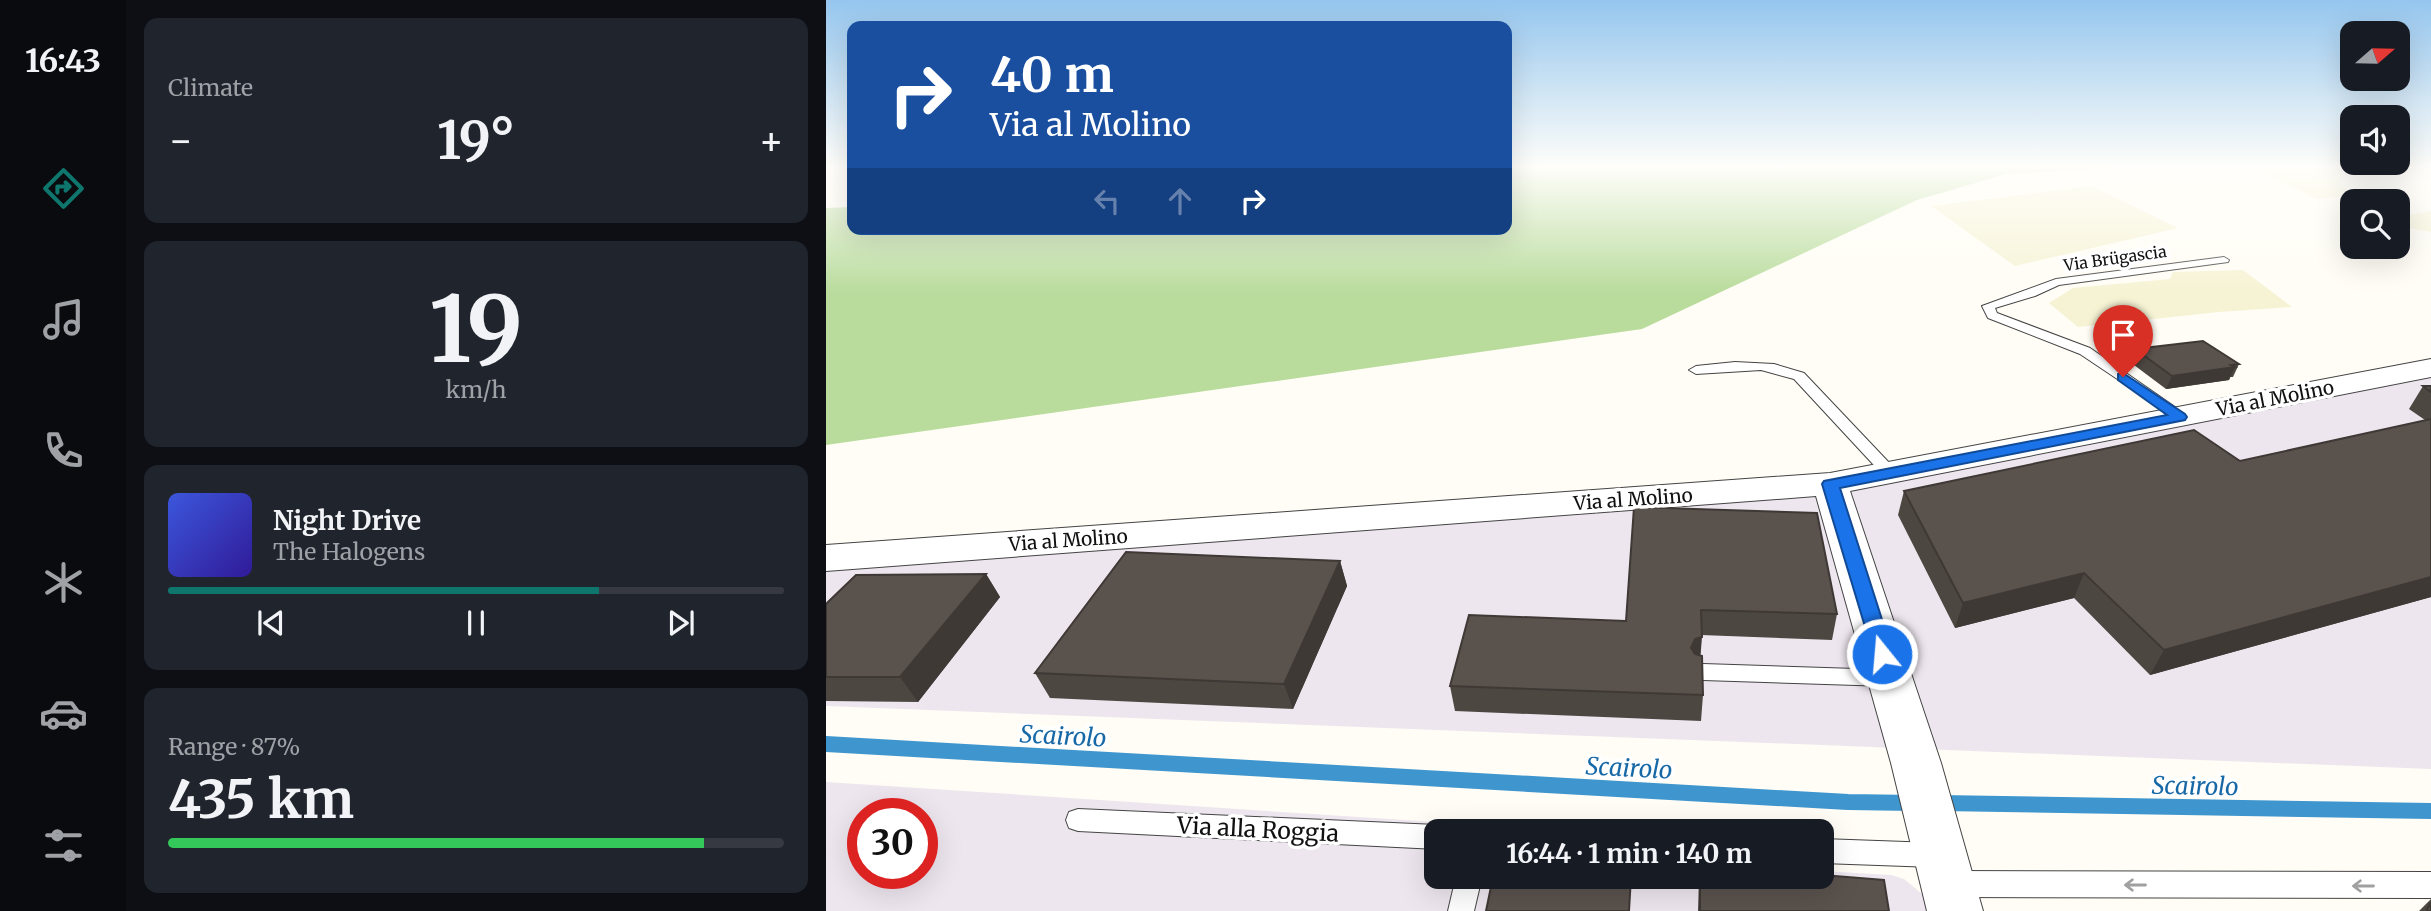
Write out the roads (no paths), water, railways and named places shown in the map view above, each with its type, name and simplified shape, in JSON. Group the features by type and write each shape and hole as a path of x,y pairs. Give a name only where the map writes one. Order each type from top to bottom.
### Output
{"street":[{"name":"Via al Molino","path":"826,558 1830,484 2431,368"},
{"path":"1830,484 1916,763 1945,870"}],"lane":[{"name":"Via Brügascia","path":"2180,417 2085,351 1992,315 1988,306 2038,293 2056,282 2224,260"},
{"path":"1696,370 1768,366 1799,376 1890,473"},
{"path":"1703,672 1890,678"},
{"name":"Via alla Roggia","path":"1078,820 1424,836"},
{"path":"1834,853 1945,870 2431,885"},
{"path":"1461,911 1466,889"}],"waterway":[{"name":"Scairolo","path":"826,744 1848,802 1914,803"},
{"name":"Scairolo","path":"1940,803 2431,811"}]}
